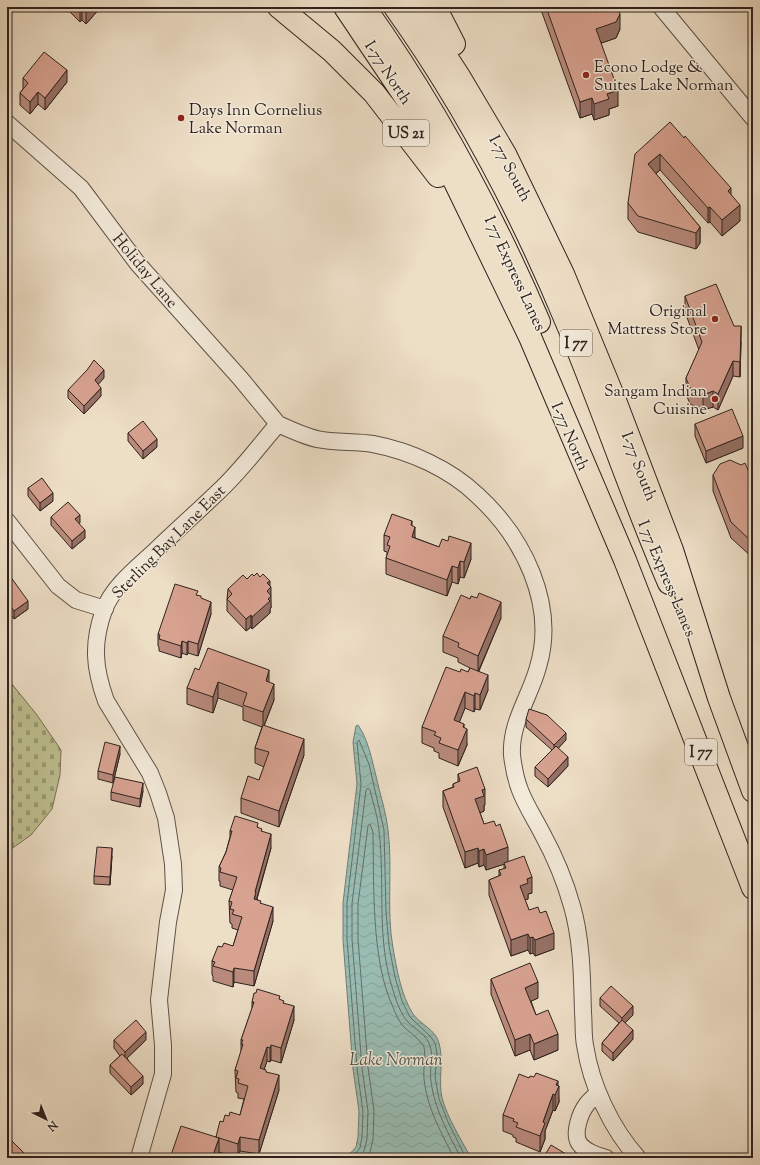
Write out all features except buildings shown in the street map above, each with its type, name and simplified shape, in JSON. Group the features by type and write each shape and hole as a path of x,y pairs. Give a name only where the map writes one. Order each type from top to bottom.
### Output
{"highway":[{"name":"US 21","path":"279,7 332,52 374,93 435,170 456,209 489,249"},
{"name":"I-77 North","path":"345,7 389,71 455,182 489,249 530,336 625,560 753,888"},
{"name":"I 77 Express Lanes","path":"364,7 402,62 447,136 508,251 540,324 576,413 625,560"},
{"name":"I 77 Express Lanes","path":"396,7 424,48 470,123 531,240 580,355 657,555 719,698"},
{"name":"I-77 South","path":"414,7 460,78 505,154 560,268 609,384 672,550 719,698 753,791"},
{"path":"435,7 505,154"}],"street":[{"path":"661,7 753,118"},
{"name":"Holiday Lane","path":"7,123 81,188 138,264 240,378 278,424"},
{"path":"278,424 303,435 320,440 373,444 401,451 455,477 477,495 509,532 526,557 542,611 544,636 539,665 529,693 515,723 512,752 516,780 524,802 554,857 572,906 581,954 585,1044 598,1094 633,1152 614,1158"},
{"name":"Sterling Bay Lane East","path":"139,1158 163,1074 163,1046 159,1000 168,922 174,890 173,864 166,818 158,793 150,773 106,701 96,669 96,647 105,609 116,591 132,572 220,491 278,424"},
{"path":"7,521 58,586 68,595 84,604 105,609"},
{"path":"598,1094 588,1102 583,1109 577,1134 578,1142 584,1149 606,1158"}],"green space":[{"path":"7,678 37,715 61,750 60,775 52,809 31,835 7,852"}],"water":[{"name":"Lake Norman","path":"358,725 369,750 387,823 390,859 391,933 400,982 405,999 413,1014 432,1031 437,1038 441,1057 442,1098 451,1121 471,1158 346,1158 356,1147 359,1111 353,1069 343,940 343,903 357,784 353,742 356,726"}],"place":[{"name":"Econo Lodge & Suites Lake Norman","path":"586,75"},
{"name":"Days Inn Cornelius Lake Norman","path":"181,118"},
{"name":"Original Mattress Store","path":"715,319"},
{"name":"Sangam Indian Cuisine","path":"715,399"}]}
